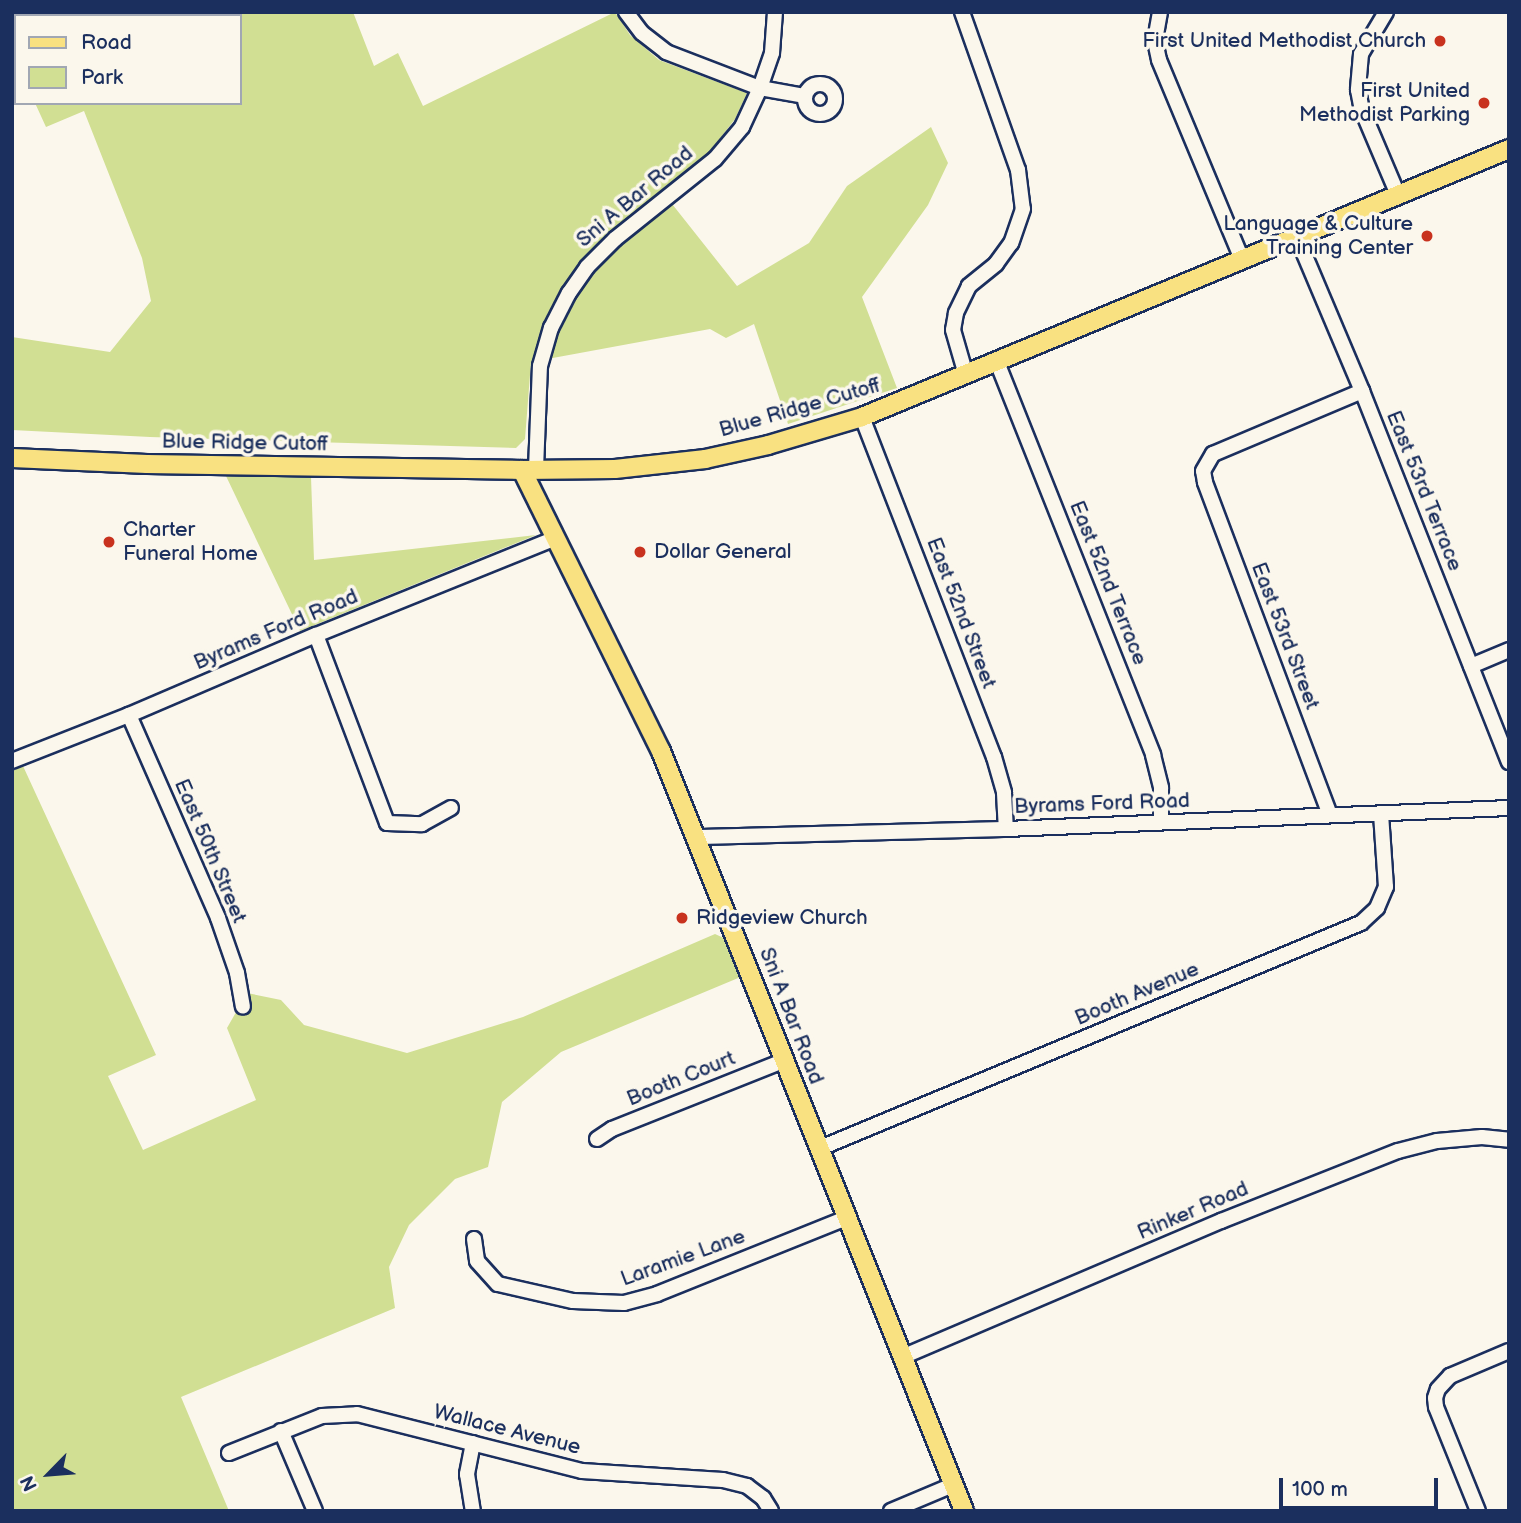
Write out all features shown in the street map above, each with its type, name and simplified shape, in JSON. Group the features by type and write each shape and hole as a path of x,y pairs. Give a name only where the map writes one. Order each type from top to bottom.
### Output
{"main road":[{"name":"Blue Ridge Cutoff","path":"12,458 147,464 615,469 705,458 768,445 862,416 966,375 1109,313 1509,149"},
{"name":"Sni A Bar Road","path":"529,470 556,538 645,715 698,837 783,1061 964,1511"}],"street":[{"path":"626,12 642,33 666,52 761,88 805,96"},
{"path":"761,88 772,53 775,12"},
{"path":"962,12 1018,170 1023,202 1011,243 996,264 969,286 956,313 953,330 956,350 966,375"},
{"path":"1160,12 1155,41 1159,61 1242,259"},
{"path":"1385,12 1361,54 1358,90 1362,110 1398,195"},
{"name":"Sni A Bar Road","path":"529,470 540,366 551,328 569,293 587,267 615,239 715,159 741,127 761,88"},
{"name":"East 53rd Terrace","path":"1297,237 1362,391 1509,762"},
{"name":"East 52nd Terrace","path":"998,362 1153,755 1161,788 1161,822"},
{"name":"East 53rd Street","path":"1330,815 1203,471 1213,454 1362,391"},
{"name":"East 52nd Street","path":"862,416 994,757 1004,793 1006,829"},
{"name":"Byrams Ford Road","path":"12,761 129,716 316,635 556,538"},
{"path":"316,635 387,823 422,824 451,808"},
{"path":"1471,666 1509,650"},
{"name":"East 50th Street","path":"129,716 218,918 237,973 243,1006"},
{"name":"Byrams Ford Road","path":"698,837 1006,829 1509,808"},
{"name":"Booth Avenue","path":"818,1149 1361,923 1377,908 1386,887 1381,813"},
{"name":"Booth Court","path":"597,1139 612,1129 783,1061"},
{"name":"Rinker Road","path":"902,1357 1221,1221 1398,1151 1437,1141 1482,1137 1509,1140"},
{"name":"Laramie Lane","path":"474,1239 477,1261 498,1283 573,1301 624,1303 657,1294 846,1218"},
{"path":"1478,1511 1436,1407 1436,1394 1443,1381 1451,1376 1509,1351"},
{"name":"Wallace Avenue","path":"229,1453 321,1416 357,1414 582,1471 723,1479 747,1486 762,1498 771,1511"},
{"path":"281,1431 315,1511"},
{"path":"473,1443 467,1474 473,1511"},
{"path":"891,1511 953,1485"}],"green space":[{"path":"12,12 353,12 374,66 398,53 423,106 615,12 630,35 659,60 747,93 735,119 708,154 661,190 737,286 809,243 847,186 931,127 948,163 928,205 862,297 897,388 788,424 754,324 726,338 710,329 531,362 525,439 516,448 12,430 12,337 110,352 151,301 142,258 84,111 46,127 36,105 242,105 242,14 14,14 12,86"},
{"path":"226,476 311,477 314,560 536,535 300,631"},
{"path":"23,766 156,1055 108,1076 143,1150 256,1100 227,1028 247,993 281,1000 304,1025 407,1053 523,1017 715,934 726,939 743,976 561,1052 502,1102 488,1167 455,1179 409,1225 389,1267 395,1308 181,1397 229,1511 12,1511 12,771"}],"place":[{"name":"First United Methodist Church","path":"1440,41"},
{"name":"First United Methodist Parking","path":"1484,103"},
{"name":"Language & Culture Training Center","path":"1427,236"},
{"name":"Charter Funeral Home","path":"109,542"},
{"name":"Dollar General","path":"640,552"},
{"name":"Ridgeview Church","path":"682,918"}]}
